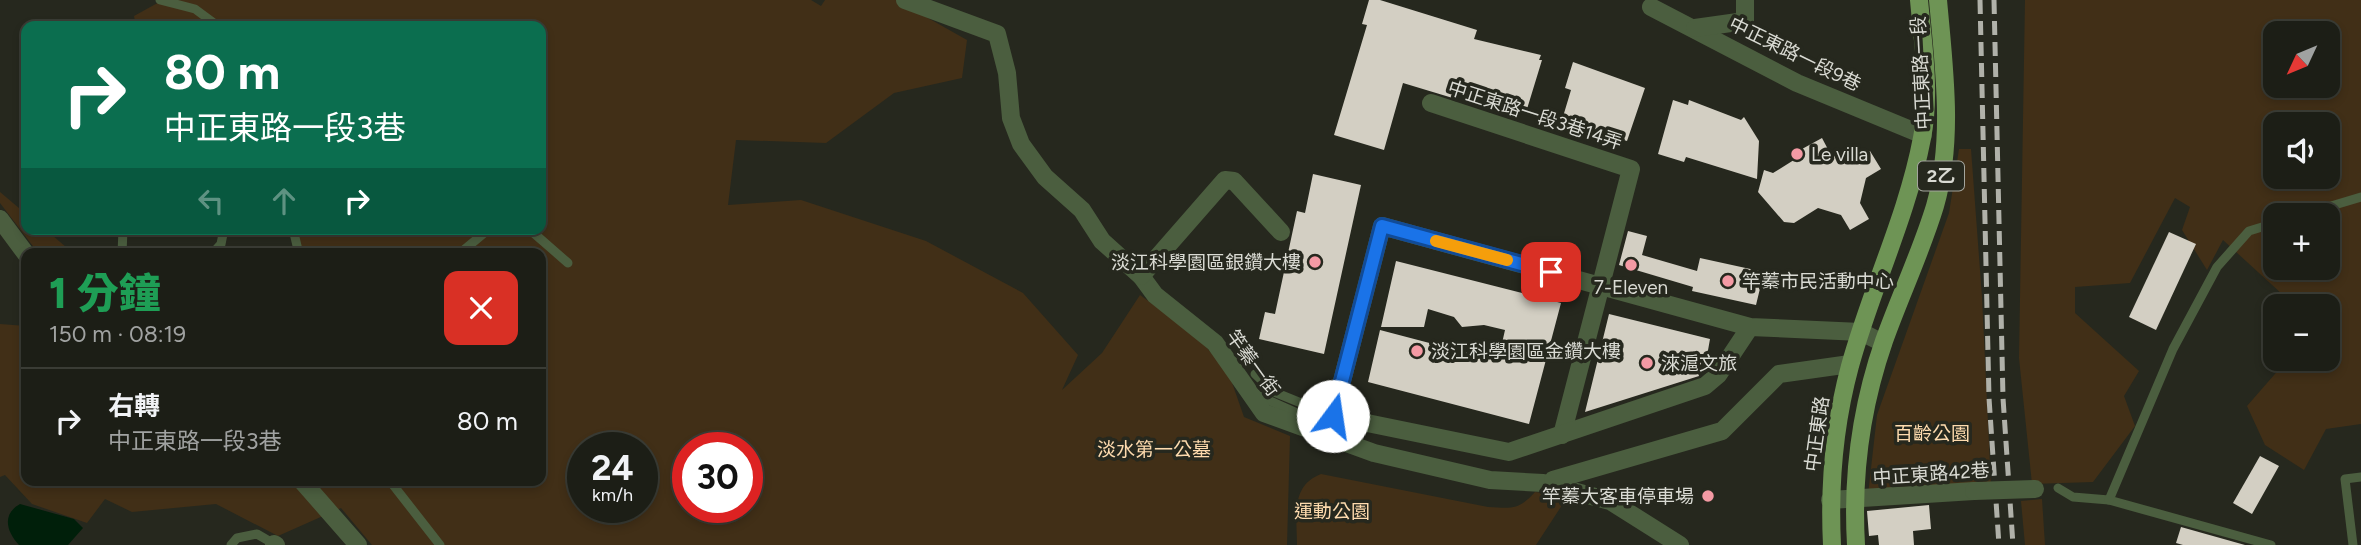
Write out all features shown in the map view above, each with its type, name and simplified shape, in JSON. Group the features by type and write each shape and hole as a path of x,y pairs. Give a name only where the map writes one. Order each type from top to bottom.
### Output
{"main road":[{"name":"中正東路一段","path":"1861,332 1897,229 1923,135 1926,83 1919,0"},
{"name":"中正東路一段","path":"1883,343 1935,206 1945,157 1947,92 1938,0"},
{"name":"中正東路","path":"1832,545 1830,500 1835,430 1850,364 1861,332"},
{"name":"2乙","path":"1856,545 1853,500 1862,420 1883,343"}],"street":[{"name":"竿蓁一街","path":"905,0 996,34 1007,73 1011,118 1021,144 1045,177 1082,210 1101,240 1141,276 1155,295 1215,343 1249,380 1264,413 1374,453 1490,480 1543,483 1610,501 1680,545"},
{"path":"1695,28 1745,21 1745,0"},
{"name":"中正東路一段9巷","path":"1651,7 1797,83 1923,135"},
{"name":"中正東路一段3巷14弄","path":"1430,103 1631,169 1599,286"},
{"path":"1141,276 1225,180 1234,181 1281,232"},
{"path":"0,219 22,248"},
{"path":"1750,327 1718,375 1705,386 1509,452 1333,416 1382,226 1750,327 1861,332 1883,343"},
{"path":"1562,435 1599,286"},
{"path":"1553,480 1722,431 1779,374 1850,364"},
{"path":"306,486 358,545"},
{"name":"中正東路42巷","path":"1830,500 2035,489"}],"lane":[{"path":"160,0 195,9 211,21"},
{"path":"2340,203 2361,197"},
{"path":"2109,500 2173,349 2217,267 2249,231 2263,227"},
{"path":"466,248 482,235"},
{"path":"536,235 568,263"},
{"path":"1249,380 1333,416"},
{"path":"1249,380 1266,401 1313,420 1333,416"},
{"path":"2353,545 2345,479 2361,477"},
{"path":"394,486 440,545"},
{"path":"2058,488 2073,497 2109,500 2271,545"},
{"path":"231,545 237,538 257,534 275,544"}],"green space":[{"name":"淡水第一公墓","path":"163,0 811,0 821,6 825,0 896,0 967,40 962,78 894,93 826,143 736,140 728,205 801,200 926,241 1023,293 1078,355 1062,390 1102,353 1140,295 1198,337 1229,374 1244,417 1290,436 1287,545 372,545 341,508 278,536 216,504 132,512 105,499 87,523 32,504 5,475 0,477 0,324 21,326 21,486 546,486 546,248 298,248 299,235 546,235 546,21 135,21 134,16"},
{"path":"2025,0 2361,0 2361,424 2326,429 2304,470 2265,445 2247,406 2278,371 2340,371 2340,294 2282,294 2267,280 2340,280 2340,203 2263,203 2263,277 2223,240 2207,270 2182,230 2190,207 2175,198 2130,283 2075,287 2075,313 2139,371 2124,396 2135,426 2093,482 2032,484 2019,358"},
{"name":"百齡公園","path":"1959,149 1971,149 1982,297 1991,486 1868,495 1877,415 1949,213"},
{"path":"0,192 21,210 21,230 0,203"},
{"path":"24,235 52,235 67,248 34,248"},
{"name":"運動公園","path":"1321,474 1488,507 1514,507 1535,492 1568,496 1536,545 1297,545 1296,513 1300,494 1311,479"},
{"path":"2042,499 2045,545 2025,545 2021,501"}],"shaded area":[{"path":"20,504 74,519 83,528 68,545 19,545 11,534 8,518"}],"building":[{"path":"1369,0 1380,0 1477,30 1474,39 1541,55 1539,60 1542,60 1527,109 1458,92 1456,99 1403,83 1384,150 1334,135 1367,25 1362,24"},
{"path":"1573,62 1645,88 1627,141 1584,128 1583,132 1568,128 1569,122 1562,120 1571,90 1565,88"},
{"path":"1673,100 1688,105 1689,100 1741,120 1744,117 1759,141 1757,179 1686,157 1684,162 1658,154"},
{"path":"1822,138 1831,155 1855,160 1870,151 1881,169 1866,178 1860,203 1869,219 1850,230 1841,215 1818,208 1794,223 1784,222 1758,192 1764,170 1773,173 1805,153 1802,149"},
{"name":"淡江科學園區銀鑽大樓","path":"1313,174 1361,185 1324,354 1259,339 1265,312 1275,314 1297,211 1305,213"},
{"path":"1628,231 1647,236 1642,255 1697,271 1700,258 1764,272 1756,305 1692,291 1693,287 1619,265"},
{"path":"2169,232 2196,244 2156,330 2129,317"},
{"name":"淡江科學園區金鑽大樓","path":"1396,261 1561,303 1529,424 1368,382 1380,330 1498,361 1505,330 1484,325 1462,327 1454,317 1428,309 1424,327 1381,327"},
{"name":"淶滬文旅","path":"1609,314 1710,339 1707,356 1697,369 1699,376 1585,412"},
{"path":"2260,456 2279,466 2252,514 2233,503"},
{"path":"1929,505 1931,529 1913,531 1914,545 1879,545 1878,535 1869,536 1867,511"},
{"path":"2181,527 2245,545 2183,545 2176,543"}],"railway":[{"path":"1980,0 1989,398 1999,545"},
{"path":"1994,0 2003,398 2013,545"}],"slow traffic":[{"path":"1436,241 1507,260"}],"place":[{"name":"Le villa","path":"1797,154"},
{"name":"淡江科學園區銀鑽大樓","path":"1315,262"},
{"name":"7-Eleven","path":"1631,265"},
{"name":"竿蓁市民活動中心","path":"1728,281"},
{"name":"淡江科學園區金鑽大樓","path":"1417,351"},
{"name":"淶滬文旅","path":"1647,363"},
{"name":"竿蓁大客車停車場","path":"1708,496"}],"route":[{"path":"1333,416 1382,226 1551,272"}]}
